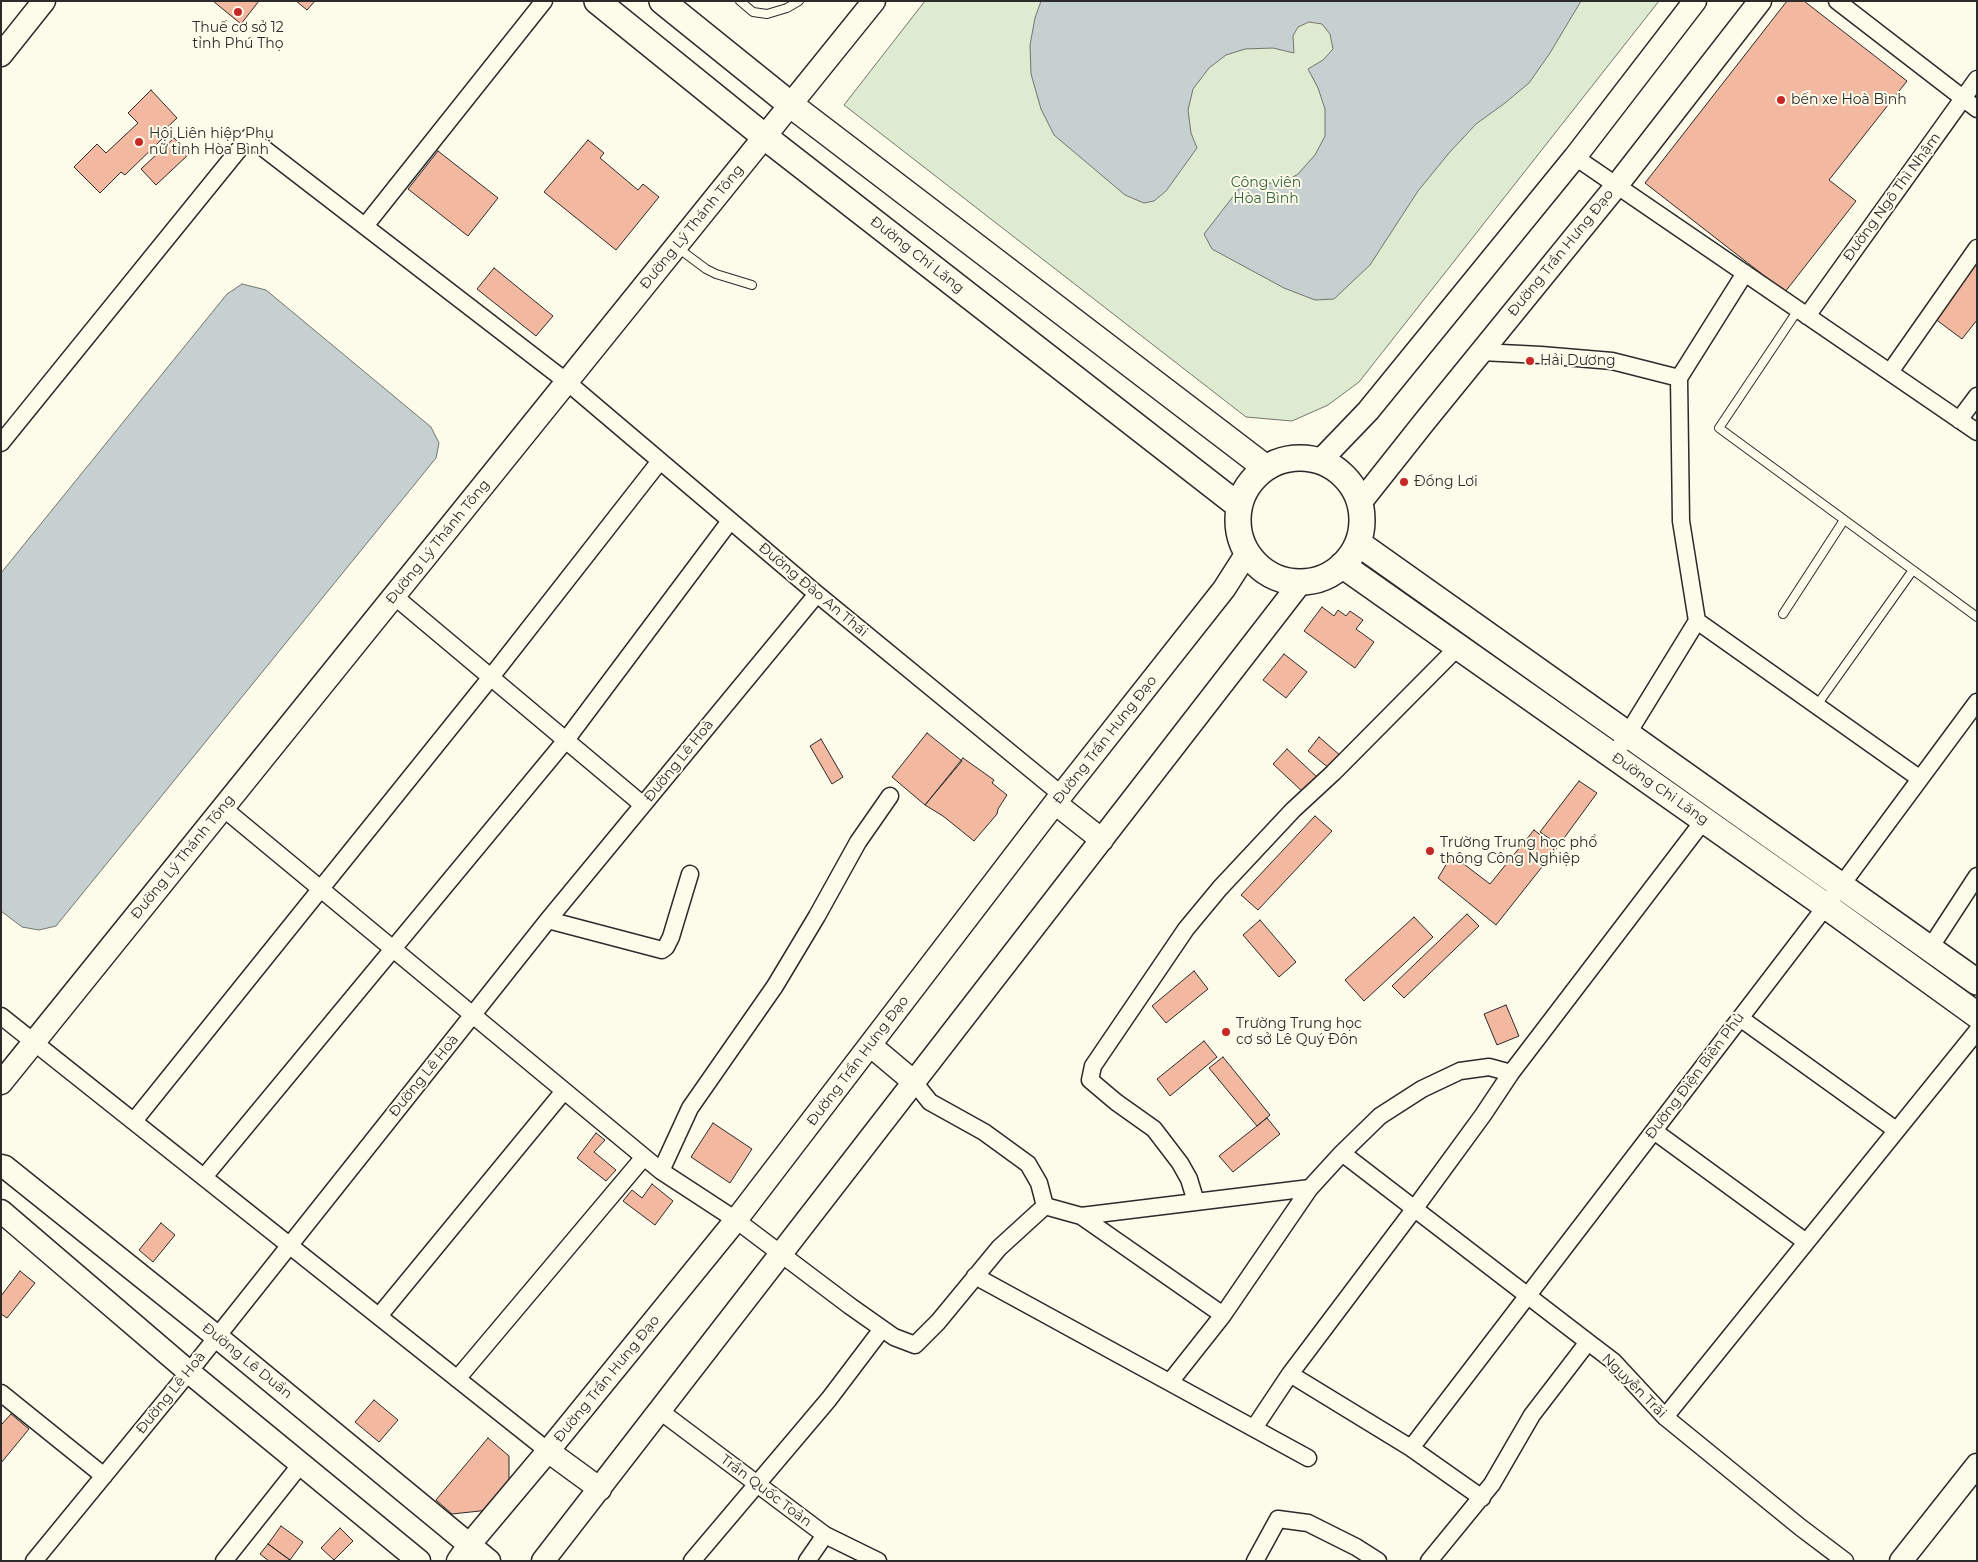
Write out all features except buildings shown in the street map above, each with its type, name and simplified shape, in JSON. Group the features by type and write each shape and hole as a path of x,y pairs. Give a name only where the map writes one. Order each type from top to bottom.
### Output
{"main road":[{"path":"1,55 44,1"},
{"name":"Đường Chi Lăng","path":"597,1 764,137 1239,506"},
{"path":"662,1 791,105 1266,468"},
{"name":"Đường Lý Thánh Tông","path":"1,1083 874,1"},
{"path":"1320,461 1368,412 1575,157 1695,1"},
{"name":"Đường Trần Hưng Đạo","path":"1360,503 1617,185 1760,1"},
{"path":"1292,458 1320,461 1345,477 1352,485 1360,503 1362,523 1358,543 1342,565 1323,577 1301,582 1290,581 1270,574 1261,568 1247,553 1238,530 1239,506 1249,484 1266,468 1292,458"},
{"name":"Đường Chi Lăng","path":"1358,543 1977,982"},
{"name":"Đường Trần Hưng Đạo","path":"463,1553 736,1220 1058,799 1224,589 1247,553"},
{"name":"Đường Chi Lăng","path":"1342,565 1826,906 1977,1015"},
{"path":"543,1561 1301,582"},
{"path":"1058,799 1102,840"},
{"path":"870,1045 914,1082"},
{"name":"Đường Lê Duẩn","path":"1,1166 5,1167 216,1336 463,1553 488,1561"},
{"path":"1,1211 189,1372 419,1561"},
{"path":"548,1451 600,1489"},
{"path":"1901,1561 1977,1465"}],"street":[{"path":"365,226 544,1"},
{"path":"1837,1 1977,109"},
{"name":"Đường Ngô Thì Nhậm","path":"1803,313 1977,78"},
{"name":"Đường Đào An Thái","path":"1,444 249,137 567,382 1058,799"},
{"path":"1575,157 1977,432"},
{"path":"1890,372 1977,248"},
{"path":"1614,756 1697,621 1681,521 1679,378 1745,273"},
{"path":"1481,352 1612,361 1679,378"},
{"path":"1959,420 1977,396"},
{"path":"134,1122 491,677 660,461"},
{"path":"204,1177 566,740 730,521"},
{"name":"Đường Lê Hoà","path":"34,1561 189,1372 548,920 816,594"},
{"path":"394,596 643,805"},
{"path":"1697,621 1919,778"},
{"path":"1196,1202 1189,1179 1180,1163 1154,1129 1116,1102 1090,1080 1093,1066 1186,929 1220,888 1293,810 1333,773 1458,647"},
{"name":"Đường Điện Biên Phủ","path":"1411,1448 1826,906 1977,702"},
{"path":"661,1171 690,1108 775,986 858,842 890,796"},
{"path":"223,808 661,1171 736,1220 894,1337 915,1345 938,1322 999,1248 1046,1206"},
{"path":"1254,1428 1290,1374 1415,1208 1483,1115 1511,1073 1704,820"},
{"path":"548,920 662,950 666,947 671,937 690,874"},
{"path":"1930,948 1977,876"},
{"path":"1,1016 548,1451"},
{"path":"1740,1018 1896,1130"},
{"path":"1665,1417 1977,1031"},
{"path":"1170,1382 1222,1315 1310,1188 1380,1116 1422,1088 1460,1071 1489,1067 1511,1073"},
{"path":"914,1082 930,1102 984,1132 1028,1164 1039,1183 1046,1206"},
{"path":"379,1316 564,1090"},
{"path":"1654,1131 1806,1242"},
{"path":"1342,1153 1588,1342"},
{"path":"457,1379 644,1157"},
{"path":"1082,1216 1310,1188"},
{"path":"1046,1206 1082,1216 1222,1315"},
{"path":"976,1276 1308,1458"},
{"path":"692,1561 829,1399 882,1328"},
{"name":"Nguyễn Trãi","path":"1430,1561 1482,1498 1532,1415 1588,1342 1613,1361 1665,1417 1792,1521 1845,1561"},
{"path":"1290,1374 1411,1448 1482,1498"},
{"path":"1,1393 104,1476"},
{"name":"Trần Quốc Toản","path":"660,1411 825,1535 878,1561"},
{"path":"224,1561 301,1464"},
{"path":"1255,1561 1278,1519 1308,1523 1356,1547 1378,1561"},
{"path":"807,1561 825,1535"}],"lane":[{"path":"740,1 753,12 768,14 799,1"},
{"path":"676,246 706,269 752,285"},
{"path":"1803,313 1719,428 1977,617"},
{"path":"1783,614 1844,520"},
{"path":"1817,705 1913,570"}],"green space":[{"name":"Công viên Hòa Bình","path":"925,1 1659,1 1359,382 1328,405 1292,421 1246,417 844,105"}],"shaded area":[{"path":"1041,1 1581,1 1550,53 1529,83 1476,124 1449,153 1418,191 1370,265 1334,299 1315,300 1284,288 1212,249 1204,234 1242,185 1285,182 1298,174 1315,155 1325,136 1325,109 1318,88 1308,69 1323,60 1333,49 1330,34 1322,24 1309,22 1298,27 1293,36 1294,53 1273,48 1245,49 1226,55 1209,68 1193,89 1188,110 1191,133 1197,148 1166,191 1154,201 1144,203 1125,195 1054,135 1041,109 1031,74 1030,45 1035,18"},
{"path":"242,284 266,290 431,427 439,443 436,458 56,926 39,930 22,927 1,911 1,573 227,294"}],"place":[{"name":"Thuế cơ sở 12 tỉnh Phú Thọ","path":"238,12"},
{"name":"bến xe Hoà Bình","path":"1781,100"},
{"name":"Hội Liên hiệp Phụ nữ tỉnh Hòa Bình","path":"139,142"},
{"name":"Hải Dương","path":"1530,361"},
{"name":"Đồng Lơi","path":"1404,482"},
{"name":"Trường Trung học phổ thông Công Nghiệp","path":"1430,851"},
{"name":"Trường Trung học cơ sở Lê Quý Đôn","path":"1226,1032"}]}
